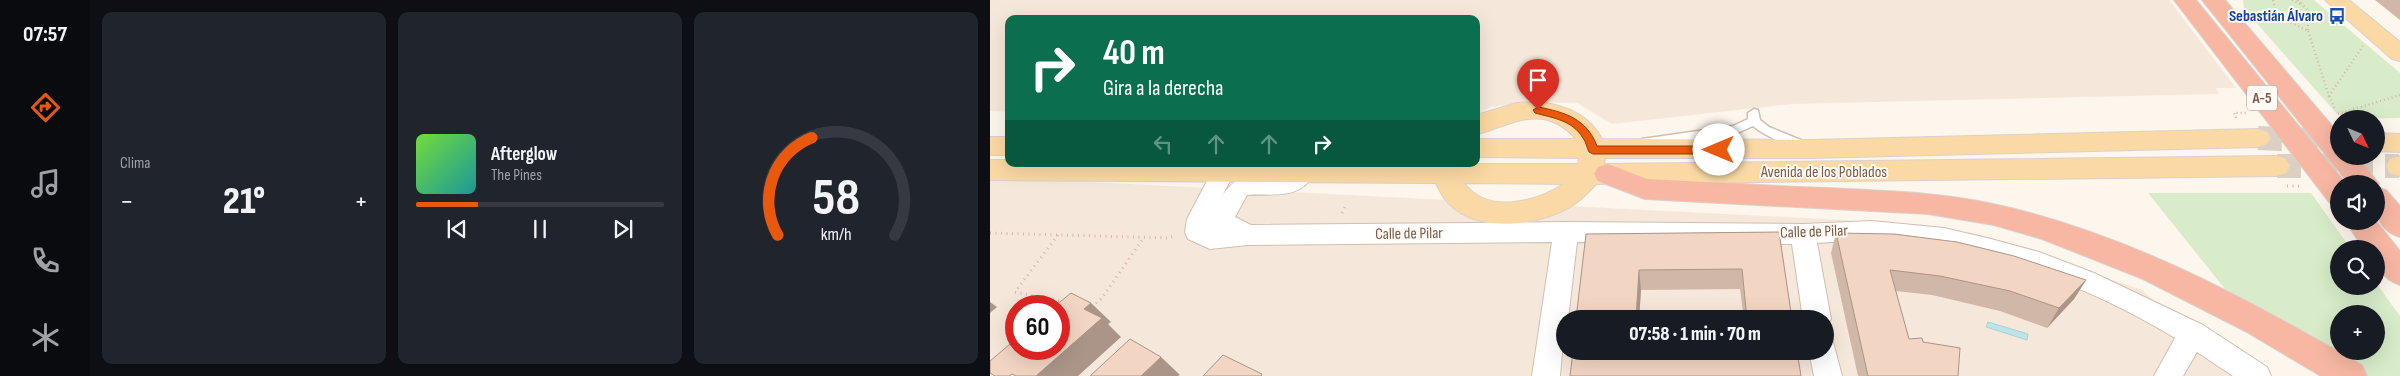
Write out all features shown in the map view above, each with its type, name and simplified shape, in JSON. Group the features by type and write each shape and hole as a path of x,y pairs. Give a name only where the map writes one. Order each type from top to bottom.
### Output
{"highway":[{"name":"A-5","path":"2185,0 2330,184"},
{"name":"A-5","path":"2216,2 2330,141"},
{"path":"1600,162 1645,189 1942,206 2017,220 2107,251 2208,297 2310,352 2350,376"},
{"path":"2349,165 2358,175"},
{"path":"2385,208 2400,226"},
{"path":"2366,230 2400,273"}],"main road":[{"path":"2356,0 2400,37"},
{"path":"2332,9 2400,54"},
{"path":"1447,168 1453,191 1467,204 1487,212 1512,214 1537,211 1561,201 1579,187 1600,162 1588,136 1577,124 1560,114 1538,110 1516,111 1494,117 1480,124"},
{"name":"Avenida de los Poblados","path":"1480,167 1600,162 1811,149 2258,138"},
{"path":"990,146 1005,146"},
{"name":"Avenida de los Poblados","path":"1480,148 1600,162 2277,166"},
{"path":"2385,148 2400,158"},
{"name":"Avenida de los Poblados","path":"990,170 1224,168 1303,173 1472,167"}],"street":[{"name":"Calle de Pilar","path":"1224,168 1199,219 1197,232 1210,238 1248,235 1566,232 1804,234 1836,231 1893,231 1944,237 2010,252 2098,287 2193,333 2257,376"},
{"name":"Calle de Pilar","path":"1248,235 1221,221 1238,189 1246,186 1283,187 1303,173"},
{"path":"1546,376 1566,232"},
{"path":"1804,234 1815,310"},
{"path":"2168,376 2193,333"},
{"path":"1825,360 1828,376"}],"lane":[{"path":"1600,162 1655,140 1735,130 1754,117 1766,130 1811,149"}],"path":[{"path":"2273,0 2276,16 2308,31"},
{"path":"2292,0 2302,4"},
{"path":"2298,0 2312,15"},
{"path":"2332,9 2312,15 2308,21 2308,31 2335,110"},
{"path":"2329,96 2365,43"},
{"path":"2351,110 2400,95"},
{"path":"990,234 1177,236"},
{"path":"1058,235 1015,292 1072,304"},
{"path":"1090,308 1102,298 1144,237"}],"shaded area":[{"path":"990,0 2169,0 2236,88 2216,88 2219,94 1791,104 1612,124 1577,103 1528,102 1491,107 1480,112 1480,15 1005,15 1005,112 990,111"},
{"path":"990,177 1846,220 1977,234 2142,290 2239,376 990,376"}],"green space":[{"path":"2243,0 2314,0 2400,73 2400,118 2385,118 2385,110 2333,110 2244,9"},
{"path":"2148,193 2311,193 2330,220 2330,230 2337,230 2345,240 2330,240 2330,295 2385,295 2400,316 2400,376 2362,376 2337,360 2385,360 2385,305 2330,305 2330,356 2225,289"}],"water":[{"path":"1988,322 2028,334 2027,340 1986,327"}],"building":[{"path":"1779,232 1791,310 1746,310 1742,269 1639,270 1637,310 1577,310 1586,234"},
{"path":"1836,233 1894,234 1957,242 2014,256 2086,280 2059,308 2010,291 1940,276 1890,270 1909,339 1922,338 1923,342 1960,348 1958,376 1868,376"},
{"path":"1071,293 1091,303 1084,309 1102,318 1070,346 1070,295"},
{"path":"1130,339 1161,357 1141,376 1090,376"},
{"path":"1005,348 1005,360 1054,360 1036,376 1016,376 1012,374 1009,376 995,376 990,373 990,361"},
{"path":"1223,355 1262,374 1261,376 1203,376"},
{"path":"1572,360 1798,360 1801,376 1570,376"}],"tunnel":[{"path":"2258,138 2330,141"},
{"path":"2277,166 2399,166"}],"place":[{"name":"Sebastián Álvaro","path":"2337,16"}],"route":[{"path":"1538,110 1560,114 1577,124 1588,136 1593,150 1719,150"}]}
